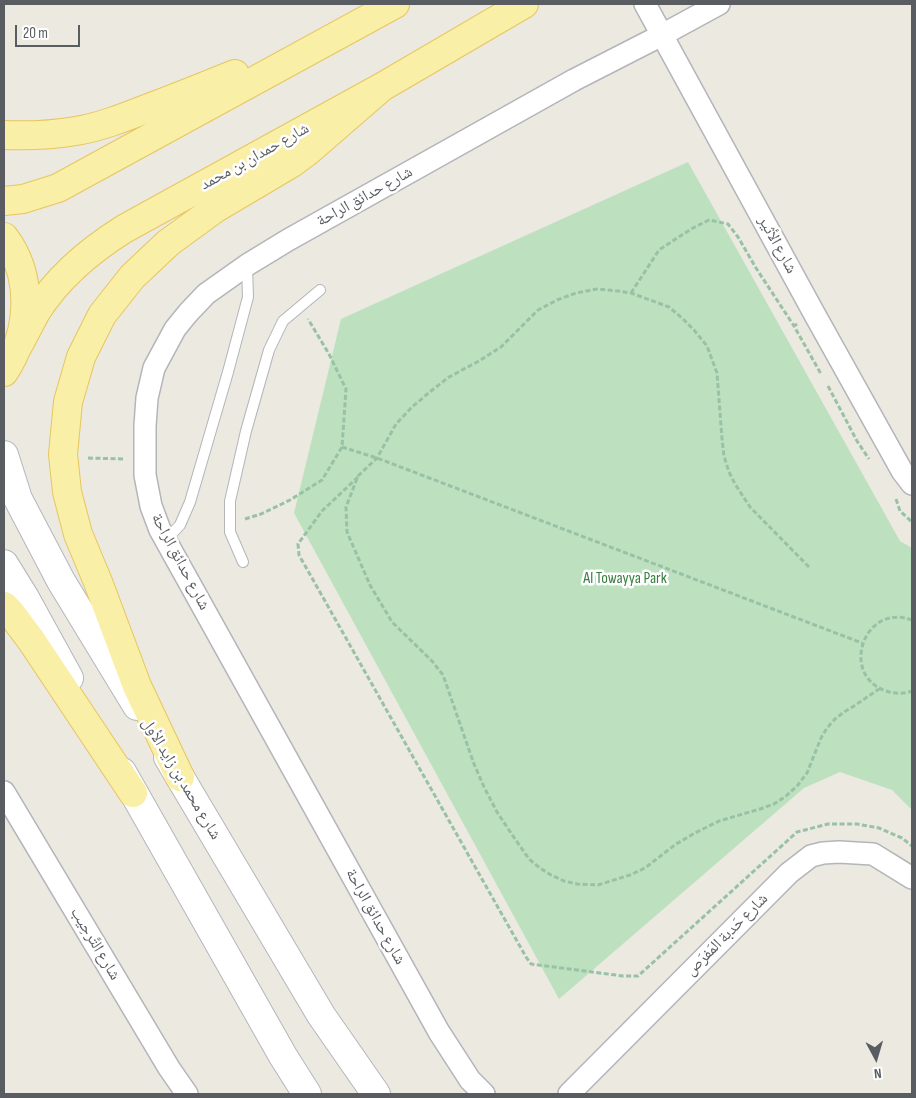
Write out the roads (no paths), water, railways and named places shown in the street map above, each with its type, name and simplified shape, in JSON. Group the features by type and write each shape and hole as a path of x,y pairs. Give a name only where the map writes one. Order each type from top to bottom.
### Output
{"main road":[{"path":"4,201 23,199 58,188 395,4"},
{"name":"شارع حمدان بن محمد","path":"12,358 37,311 62,279 80,260 101,244 124,229 382,87 524,4"},
{"path":"4,134 22,136 50,134 77,131 104,124 158,105 314,40 361,23"},
{"path":"180,777 137,686 78,534 67,492 63,458 68,402 81,357 102,315 132,277 168,243 216,208 292,163 382,87"},
{"path":"4,237 18,262 24,283 26,304 24,326 4,383"},
{"name":"شارع محمد بن زايد الأول","path":"4,455 18,499 61,581 322,1015 376,1094"},
{"path":"4,564 283,1056 308,1094"},
{"path":"4,606 31,640 133,793"}],"street":[{"name":"شارع الأثير","path":"645,4 829,341 902,471 912,484"},
{"name":"شارع حدائق الراحة","path":"484,1094 470,1080 439,1032 160,530 151,506 146,475 147,398 154,368 175,329 206,294 247,264 574,80 720,4"},
{"name":"شارع التَّرحِيب","path":"4,792 169,1068 187,1094"},
{"name":"شارع حَدبة المَفرَص","path":"569,1094 789,873 811,856 839,852 873,854 912,878"}],"lane":[{"path":"165,540 180,525 190,502 248,297 247,264"},
{"path":"243,562 230,532 230,501 246,431 269,350 283,321 320,290"}],"park label":[{"name":"Al Towayya Park","path":"625,579"}]}
